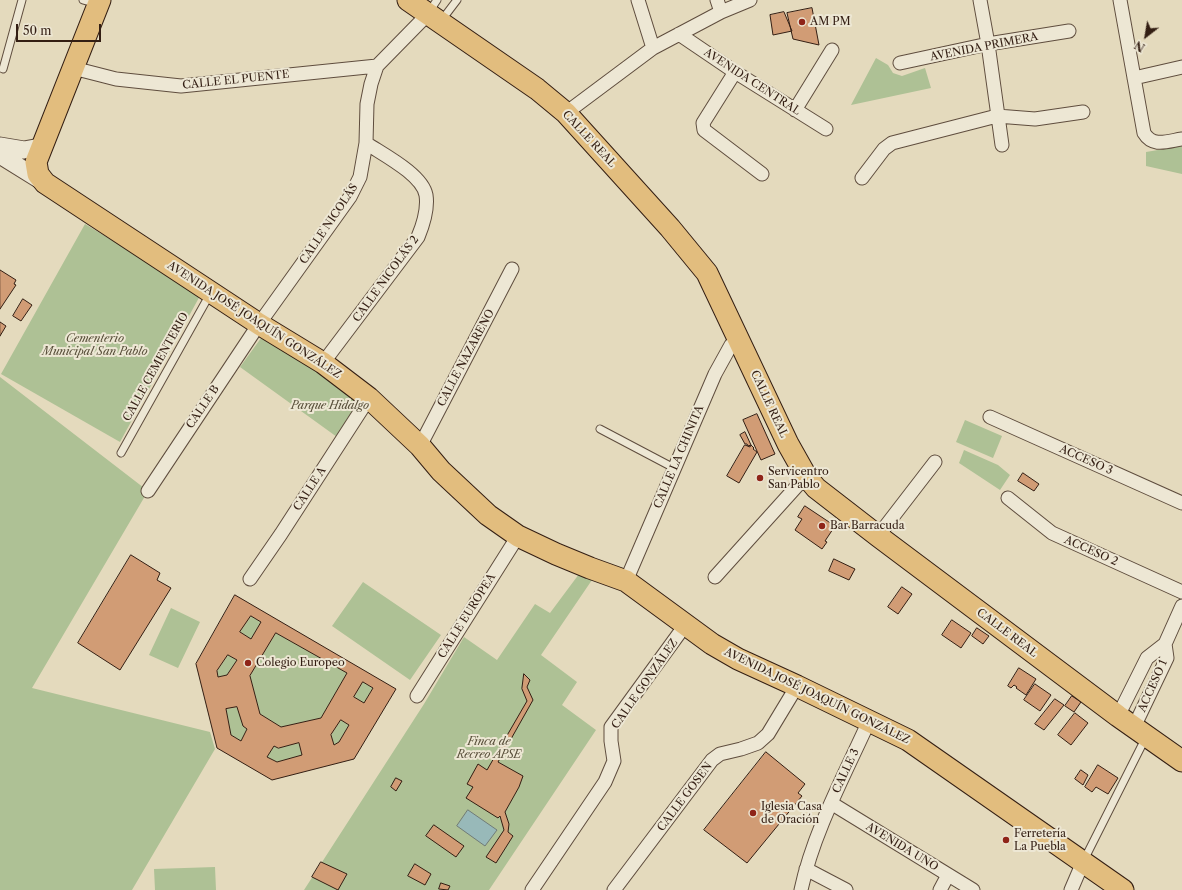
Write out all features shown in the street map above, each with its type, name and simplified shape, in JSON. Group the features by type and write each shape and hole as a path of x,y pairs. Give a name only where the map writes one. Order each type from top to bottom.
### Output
{"main road":[{"name":"CALLE REAL","path":"408,0 435,12 532,85 566,113 641,195 707,273 788,444 806,476 816,488 1133,727 1182,761"},
{"path":"45,183 38,174 36,162 40,148 73,68 94,1"},
{"name":"AVENIDA JOSÉ JOAQUÍN GONZÁLEZ","path":"45,183 259,324 323,363 369,398 420,446 441,471 488,514 518,536 576,562 626,581 712,644 738,659 908,740 1123,890"}],"street":[{"path":"638,0 653,48"},
{"path":"566,113 653,48 679,34 719,6 750,0"},
{"path":"980,0 988,44 1002,145"},
{"path":"1120,0 1144,133 1152,142 1157,143 1182,139"},
{"name":"CALLE NICOLÁS","path":"259,324 350,197 360,178 366,143 367,104 370,84 377,66 435,12"},
{"name":"AVENIDA PRIMERA","path":"900,63 988,44 1069,31"},
{"name":"AVENIDA CENTRAL","path":"679,34 735,72 826,128"},
{"path":"795,110 832,50"},
{"name":"CALLE EL PUENTE","path":"73,68 116,79 181,86 377,66"},
{"path":"1134,78 1182,67"},
{"path":"735,72 703,123 704,130 762,174"},
{"path":"862,178 884,149 892,143 998,116 1035,119 1083,112"},
{"name":"CALLE NICOLÁS 2","path":"323,363 418,237 423,224 426,194 421,184 414,176 366,143"},
{"path":"0,146 24,150 40,148"},
{"name":"AVENIDA JOSÉ JOAQUÍN GONZÁLEZ","path":"0,155 45,183"},
{"name":"CALLE NAZARENO","path":"420,446 512,269"},
{"name":"CALLE B","path":"148,491 259,324"},
{"name":"CALLE LA CHINITA","path":"626,581 715,374 731,346 738,338"},
{"name":"CALLE A","path":"250,579 285,528 369,398"},
{"name":"ACCESO 3","path":"990,417 1182,503"},
{"path":"878,536 935,462"},
{"path":"715,577 806,476"},
{"name":"ACCESO 2","path":"1008,498 1052,533 1182,592"},
{"name":"CALLE EUROPEA","path":"417,696 518,536"},
{"name":"ACCESO 1","path":"1133,727 1147,658 1165,644 1182,606"},
{"name":"CALLE GONZÁLEZ","path":"532,890 604,782 614,761 611,741 611,727 686,624"},
{"name":"ACCESO 1","path":"1133,727 1167,658 1165,644"},
{"name":"CALLE GOSEN","path":"614,890 712,760 720,754 758,743 768,734 797,686"},
{"name":"CALLE 3","path":"801,890 806,869 831,803 869,721"},
{"name":"AVENIDA UNO","path":"831,803 973,890"},
{"path":"1071,890 1083,862"},
{"path":"806,869 846,890"},
{"path":"940,890 948,875"}],"lane":[{"path":"3,69 22,0"},
{"path":"435,12 457,0"},
{"name":"CALLE CEMENTERIO","path":"121,453 211,292"},
{"path":"600,429 674,468"},
{"path":"1083,862 1133,727"}],"green space":[{"path":"876,58 888,65 893,73 902,76 925,68 931,88 851,105"},
{"path":"1182,146 1182,174 1146,166 1146,152"},
{"name":"Cementerio Municipal San Pablo","path":"85,224 201,294 120,442 1,374"},
{"name":"Parque Hidalgo","path":"264,334 361,401 337,437 240,367"},
{"path":"0,377 148,491 32,688 210,732 215,749 132,890 0,890"},
{"path":"965,420 1002,436 993,458 956,442"},
{"path":"964,450 998,465 1010,475 1000,490 959,463"},
{"name":"Finca de Recreo APSE","path":"582,570 594,577 541,655 577,682 562,705 596,730 489,890 304,890 424,704 464,637 497,660 535,604 550,613"},
{"path":"363,582 441,635 410,680 332,626"},
{"path":"171,608 200,622 178,668 149,655"},
{"path":"251,616 261,622 251,639 240,632"},
{"path":"276,633 347,673 321,718 281,727 260,714 250,676"},
{"path":"228,655 237,660 227,675 218,677 217,671"},
{"path":"363,682 373,688 364,703 354,697"},
{"path":"237,707 247,729 241,741 231,735 226,709"},
{"path":"341,720 349,725 339,742 334,745 331,735"},
{"path":"299,743 302,755 277,762 267,757 274,746 278,748"},
{"path":"215,867 216,890 155,890 154,869"}],"water":[{"path":"468,810 497,830 485,846 457,826"}],"building":[{"name":"AM PM","path":"812,8 819,45 793,39 787,13"},
{"path":"784,12 792,31 773,35 770,15"},
{"path":"0,270 16,280 14,284 16,285 0,309"},
{"path":"23,299 32,305 21,321 13,316"},
{"path":"0,322 6,326 0,336"},
{"path":"757,414 775,454 761,460 743,420"},
{"path":"745,432 751,445 748,446 745,444 740,435"},
{"path":"745,445 750,447 751,445 757,452 739,483 727,476"},
{"path":"1023,473 1039,484 1034,491 1018,481"},
{"path":"805,506 835,526 825,541 827,542 822,549 795,530 802,519 798,517"},
{"path":"131,555 160,573 157,580 171,588 120,670 78,643"},
{"path":"834,559 855,569 849,580 829,571"},
{"path":"902,587 912,594 898,614 888,607"},
{"path":"235,595 396,689 354,759 272,780 217,748 196,664","holes":["251,616 261,622 251,639 240,632","276,633 347,673 321,718 281,727 260,714 250,676","228,655 237,660 227,675 218,677 217,671","363,682 373,688 364,703 354,697","237,707 243,726 247,729 241,741 231,735 226,709","341,720 349,725 339,742 334,745 331,735","299,743 302,755 277,762 267,757 274,746 278,748"]},
{"path":"952,620 971,633 961,648 942,635"},
{"path":"977,628 989,636 983,644 972,636"},
{"path":"1019,668 1036,679 1026,695 1014,685 1011,688 1008,686"},
{"path":"524,674 530,680 527,687 533,700 498,762 523,776 519,787 505,812 509,824 508,832 513,836 496,863 486,857 504,830 500,816 498,818 466,798 473,787 467,784 478,764 487,770 527,701 522,689"},
{"path":"1035,684 1051,695 1040,711 1024,700"},
{"path":"1072,696 1081,702 1074,712 1065,706"},
{"path":"1055,699 1064,705 1044,730 1035,724"},
{"path":"1075,713 1088,723 1071,745 1058,735"},
{"name":"Iglesia Casa de Oración","path":"766,752 805,784 798,793 802,796 747,863 704,830"},
{"path":"1098,765 1118,778 1108,794 1096,787 1092,792 1085,787"},
{"path":"1081,770 1088,775 1083,785 1075,779"},
{"path":"396,778 402,781 396,791 391,787"},
{"path":"434,825 464,846 456,857 426,836"},
{"path":"321,862 347,874 338,890 312,877"},
{"path":"415,864 431,874 425,885 408,876"},
{"path":"441,883 450,886 448,890 439,889"}],"place":[{"name":"AM PM","path":"802,22"},
{"name":"Servicentro San Pablo","path":"760,478"},
{"name":"Bar Barracuda","path":"822,526"},
{"name":"Colegio Europeo","path":"248,663"},
{"name":"Iglesia Casa de Oración","path":"753,813"},
{"name":"Ferretería La Puebla","path":"1006,840"}]}
